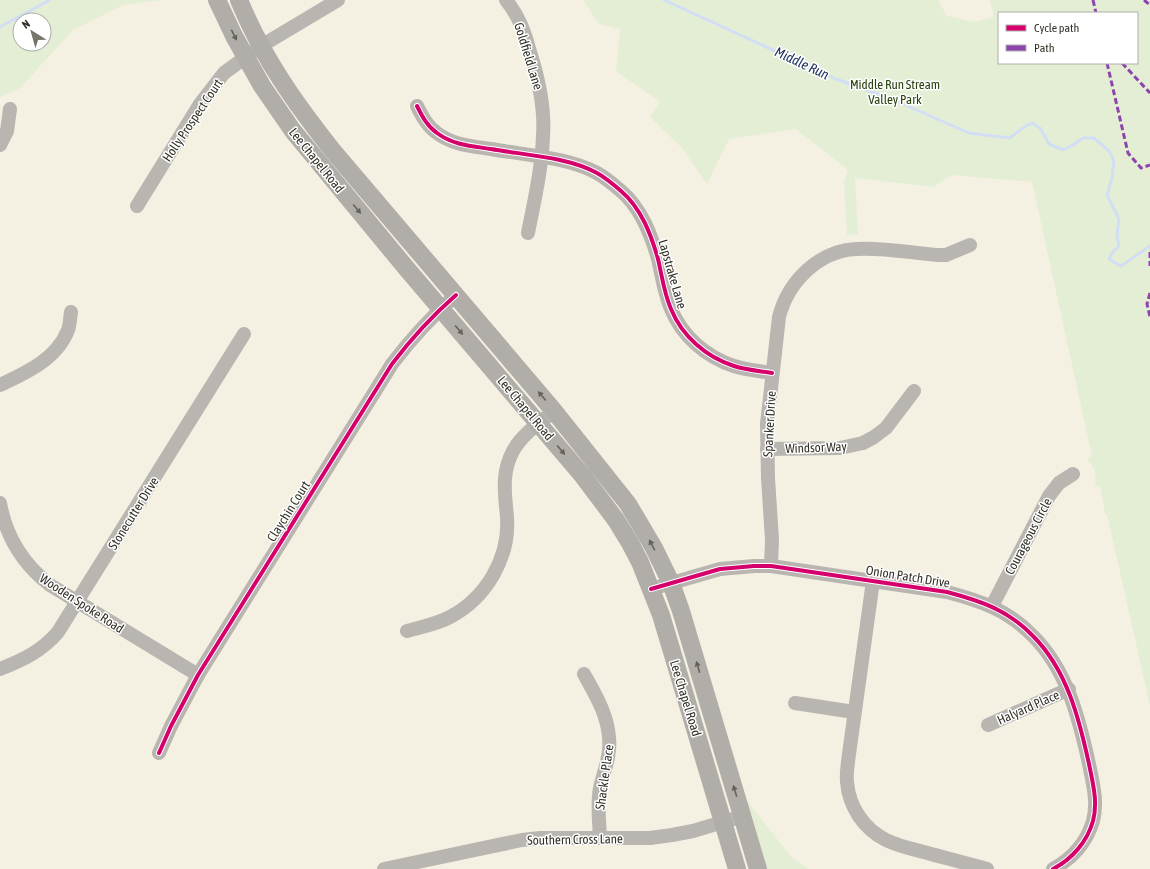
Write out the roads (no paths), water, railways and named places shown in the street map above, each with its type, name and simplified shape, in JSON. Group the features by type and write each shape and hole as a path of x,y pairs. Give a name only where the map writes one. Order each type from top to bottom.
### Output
{"main road":[{"name":"Lee Chapel Road","path":"217,0 245,57 262,86 293,131 583,476 616,520 640,562 661,615 737,869"},
{"name":"Lee Chapel Road","path":"239,0 261,46 302,113 554,411 628,504 654,548 671,583 684,619 758,869"}],"street":[{"path":"261,46 338,0"},
{"name":"Goldfield Lane","path":"506,0 518,18 524,31 537,73 542,104 543,136 541,157 528,233"},
{"name":"Holly Prospect Court","path":"136,206 200,104 224,73 261,46"},
{"name":"Lapstrake Lane","path":"417,106 428,126 454,142 463,145 541,157 575,164 608,180 631,201 644,221 651,236 670,308 676,320 687,335 698,347 733,366 772,373"},
{"path":"0,145 7,131 10,108"},
{"name":"Spanker Drive","path":"771,566 772,540 767,424 779,317 784,302 793,284 801,275 817,262 838,252 868,248 938,256 946,255 970,245"},
{"name":"Claychin Court","path":"159,753 171,726 198,675 392,364 408,342 441,308 456,295"},
{"path":"0,385 36,367 57,348 68,330 71,312"},
{"name":"Stonecutter Drive","path":"0,669 27,658 40,650 50,642 66,621 244,334"},
{"name":"Windsor Way","path":"767,449 840,448 863,443 886,428 914,391"},
{"path":"407,632 442,620 460,611 480,594 495,573 505,545 507,527 504,484 507,464 518,442 554,411"},
{"name":"Courageous Circle","path":"992,606 1049,496 1059,483 1073,474"},
{"name":"Wooden Spoke Road","path":"0,503 8,532 19,553 29,566 50,585 198,675"},
{"name":"Onion Patch Drive","path":"651,589 720,569 771,566 948,592 992,606 1020,625 1042,645 1058,668 1069,690 1077,714 1095,797 1093,821 1089,833 1080,848 1069,859 1053,869"},
{"name":"Onion Patch Drive","path":"873,581 847,767 847,782 853,804 863,822 874,832 893,843 987,869"},
{"name":"Shackle Place","path":"584,674 603,710 609,737 608,761 600,787 598,803 600,837"},
{"name":"Halyard Place","path":"988,725 1069,690"},
{"path":"795,703 854,712"},
{"name":"Southern Cross Lane","path":"384,869 522,840 540,838 650,838 672,836 743,816"}],"waterway":[{"name":"Middle Run","path":"0,27 50,0"},
{"name":"Middle Run","path":"664,0 836,79 894,100 969,133 1010,138 1021,129 1032,123 1040,128 1049,144 1063,150 1083,138 1094,138 1110,152 1114,161 1112,178 1107,195 1119,219 1117,235 1119,246 1112,253 1109,259 1121,266 1150,246"}],"park label":[{"name":"Middle Run Stream Valley Park","path":"895,92"}]}
